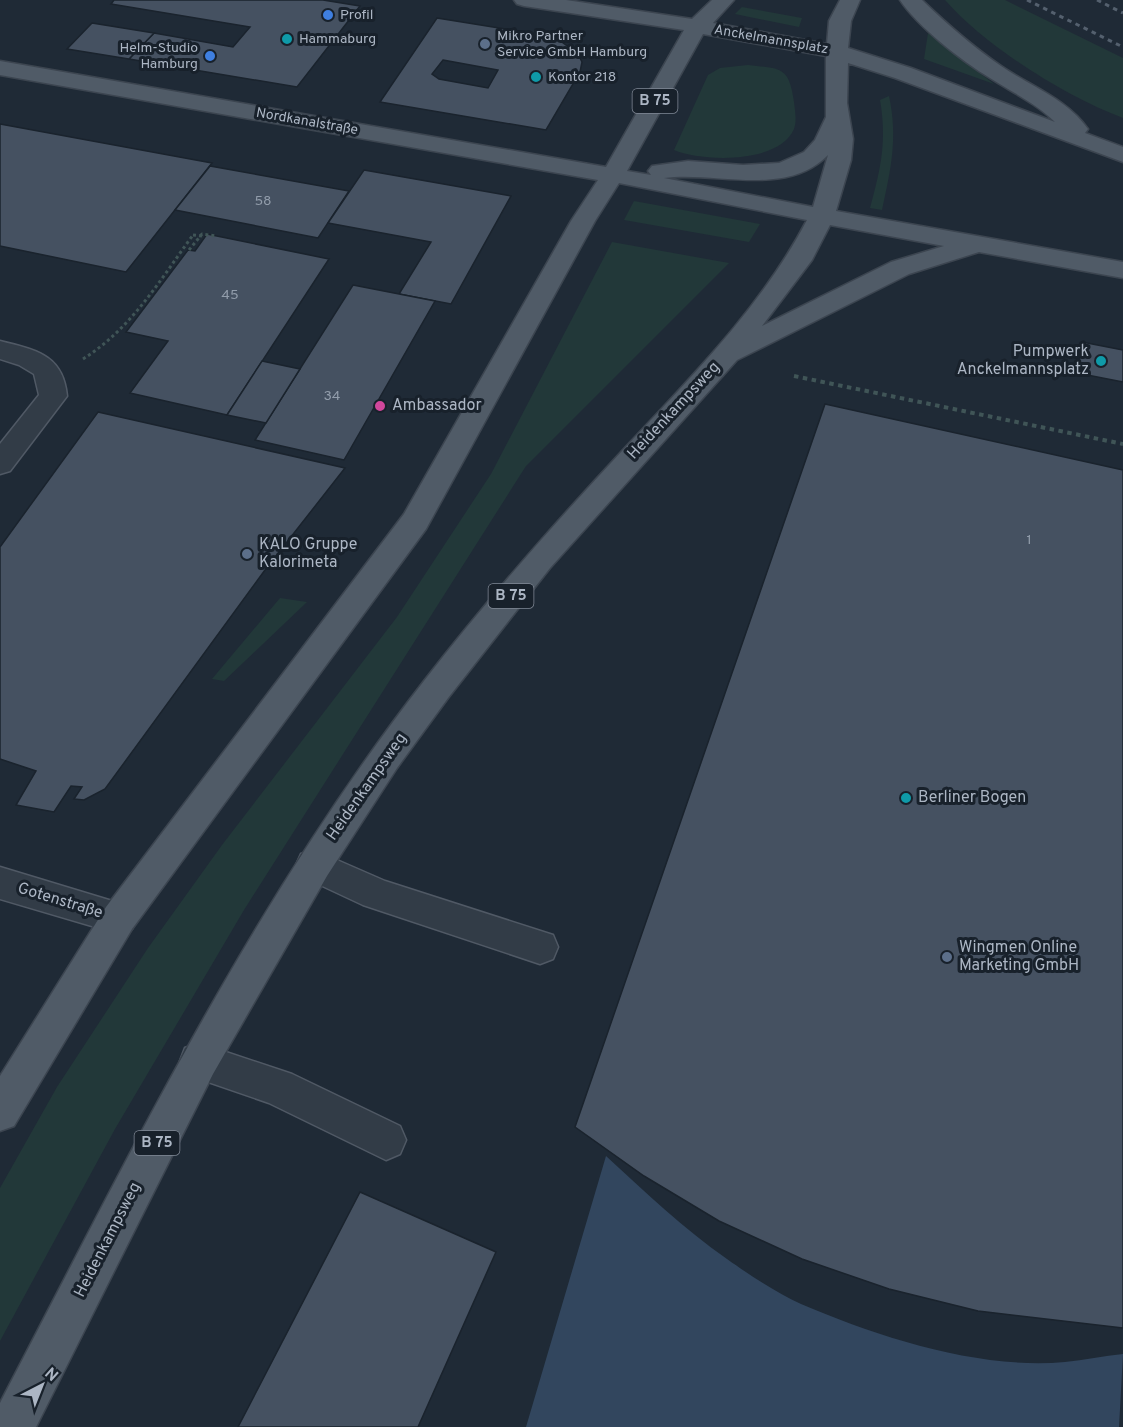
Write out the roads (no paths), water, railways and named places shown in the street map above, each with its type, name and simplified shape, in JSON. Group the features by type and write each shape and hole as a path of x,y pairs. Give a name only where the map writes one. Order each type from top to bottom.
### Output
{"main road":[{"path":"524,0 697,26"},
{"name":"B 75","path":"697,26 724,0"},
{"name":"B 75","path":"837,52 840,21 850,0"},
{"path":"910,0 950,39 995,72 1052,106 1093,144"},
{"name":"Anckelmannsplatz","path":"614,175 697,26 837,52 903,73 1123,155"},
{"name":"Anckelmannsplatz","path":"822,216 839,160 841,140 837,118 837,52"},
{"name":"Nordkanalstraße","path":"0,68 614,175"},
{"name":"Anckelmannsplatz","path":"614,175 688,168 775,172 802,163 814,154 825,144 837,118"},
{"path":"614,175 822,216 1123,270"},
{"name":"B 75","path":"0,1112 119,918 415,521 583,221 614,175"},
{"name":"Heidenkampsweg","path":"12,1427 199,1061 314,865 385,758 436,689 539,560 725,356 799,260 822,216"},
{"path":"725,356 900,268 936,255 982,245"}],"street":[{"path":"0,350 30,358 51,376 53,396 0,464"},
{"path":"314,865 376,894 540,947"},
{"name":"Gotenstraße","path":"0,883 119,918"},
{"path":"199,1061 278,1087 386,1140"}],"water":[{"path":"606,1156 680,1223 727,1259 782,1294 831,1316 896,1339 964,1356 999,1361 1065,1362 1123,1354 1119,1427 526,1427"}],"railway":[{"path":"1027,0 1123,47"},
{"path":"1097,0 1123,13"}],"place":[{"name":"Profil","path":"328,15"},
{"name":"Hammaburg","path":"287,39"},
{"name":"Mikro Partner Service GmbH Hamburg","path":"485,44"},
{"name":"Helm-Studio Hamburg","path":"210,56"},
{"name":"Kontor 218","path":"536,77"},
{"name":"Pumpwerk Anckelmannsplatz","path":"1101,361"},
{"name":"Ambassador","path":"380,406"},
{"name":"KALO Gruppe Kalorimeta","path":"247,554"},
{"name":"Berliner Bogen","path":"906,798"},
{"name":"Wingmen Online Marketing GmbH","path":"947,957"}]}
